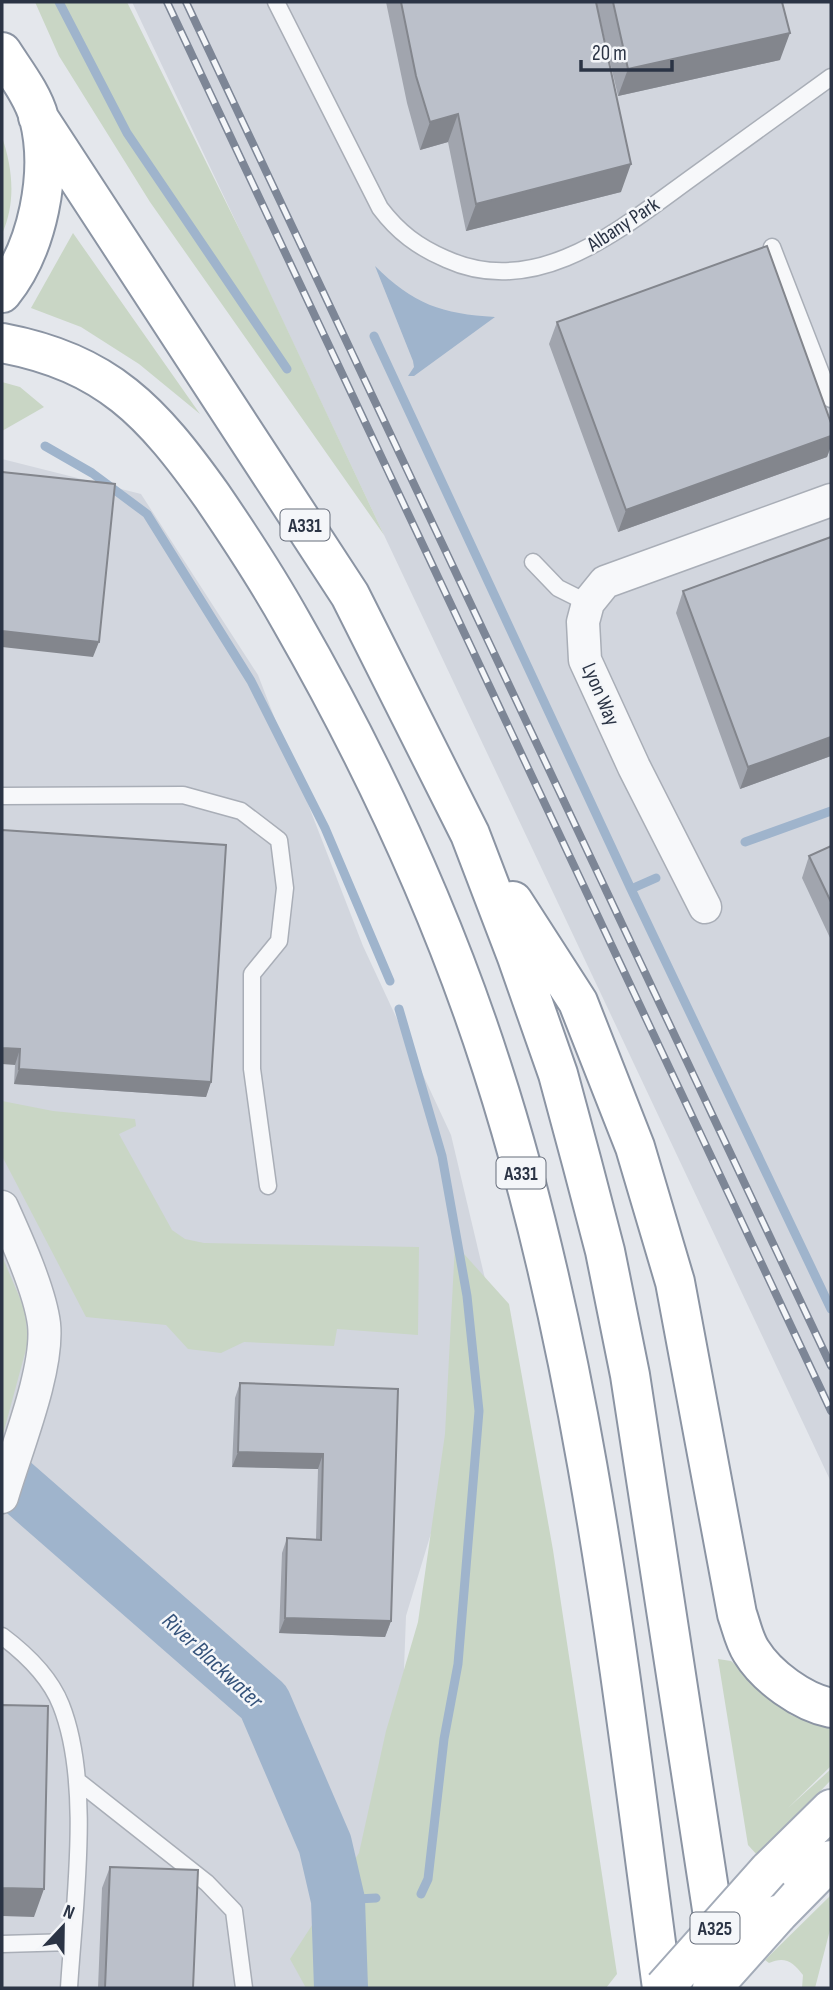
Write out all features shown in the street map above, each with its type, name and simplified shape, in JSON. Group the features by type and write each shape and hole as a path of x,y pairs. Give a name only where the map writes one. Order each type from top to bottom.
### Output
{"main road":[{"path":"2,52 38,117 42,158 38,214 22,259 2,293"},
{"name":"A331","path":"38,117 350,595 470,834 558,1074 605,1251 630,1375 708,1865 723,1988"},
{"name":"A331","path":"2,344 32,349 59,358 102,380 137,404 165,431 186,459 256,559 350,728 376,777 460,973 494,1072 520,1168 546,1268 570,1383 595,1514 663,1988"},
{"path":"470,834 578,1002 635,1147 675,1282 737,1614 751,1650 773,1675 800,1696 831,1708"},
{"name":"A325","path":"663,1988 769,1870 831,1809"},
{"name":"A325","path":"712,1988 831,1860"}],"street":[{"path":"588,603 604,582 831,500"},
{"name":"Lyon Way","path":"588,603 582,635 585,660 634,767 705,907"},
{"path":"2,1208 20,1247 44,1325 35,1387 2,1497"}],"lane":[{"name":"Albany Park","path":"276,2 380,208 394,227 435,255 480,270 510,270 545,265 606,239 831,77"},
{"path":"772,247 831,398"},
{"path":"533,562 558,588 588,603"},
{"path":"2,796 183,795 242,811 279,840 285,888 279,941 252,974 252,1069 268,1186"},
{"path":"2,1636 42,1672 61,1705 79,1782 69,1988"},
{"path":"79,1782 206,1882 234,1911 244,1988"},
{"path":"2,1944 72,1942"}],"shaded area":[{"path":"132,2 831,2 831,1482 610,1013"},
{"path":"2,459 141,494 258,675 363,946 451,1135 495,1321 406,1616 392,1988 2,1988"}],"green space":[{"path":"35,2 127,2 254,259 384,535 150,202 59,56"},
{"path":"2,137 11,174 11,198 2,234"},
{"path":"73,233 200,414 139,364 81,327 31,308"},
{"path":"2,382 20,387 44,407 2,431"},
{"path":"2,1101 53,1111 135,1119 136,1126 119,1134 172,1230 185,1239 204,1243 419,1247 418,1335 337,1329 334,1346 244,1342 221,1353 188,1349 166,1325 86,1317 2,1156"},
{"path":"455,1244 509,1304 553,1550 617,1974 606,1988 306,1988 290,1959 359,1853 386,1731 418,1622 445,1434"},
{"path":"2,1256 25,1310 28,1342 2,1438"},
{"path":"718,1659 731,1661 791,1715 831,1729 831,1766 788,1808 831,1769 831,1780 758,1856 748,1845"},
{"path":"831,1895 831,1926 815,1988 802,1988 803,1975 796,1967 784,1960 769,1963 765,1960"}],"water":[{"path":"375,266 402,290 429,305 459,313 495,317 414,376 408,376 414,367 413,361"}],"building":[{"path":"401,2 596,2 631,164 476,204 458,114 430,122 416,76"},
{"path":"613,2 782,2 790,33 628,69"},
{"path":"767,246 831,423 831,436 626,510 557,322"},
{"path":"2,472 115,484 99,642 2,631"},
{"path":"831,537 831,737 748,767 683,591"},
{"path":"2,830 226,845 211,1082 19,1069 20,1049 2,1048"},
{"path":"831,846 831,902 809,856"},
{"path":"240,1383 398,1389 391,1621 285,1618 287,1538 321,1540 323,1454 238,1452"},
{"path":"2,1705 48,1706 44,1889 2,1888"},
{"path":"110,1867 198,1870 193,1988 105,1988"}],"waterway":[{"path":"59,2 127,133 287,369"},
{"path":"374,336 631,889 831,1309"},
{"path":"45,446 92,473 147,514 251,681 325,828 390,981"},
{"path":"745,842 831,811"},
{"path":"631,889 656,878"},
{"path":"399,1009 442,1156 467,1296 479,1411 458,1664 444,1739 428,1879 421,1894"},
{"name":"River Blackwater","path":"2,1473 264,1702 325,1844 338,1900 341,1988"},
{"path":"338,1900 376,1898"}],"railway":[{"path":"167,2 831,1411"},
{"path":"186,2 831,1366"}]}
